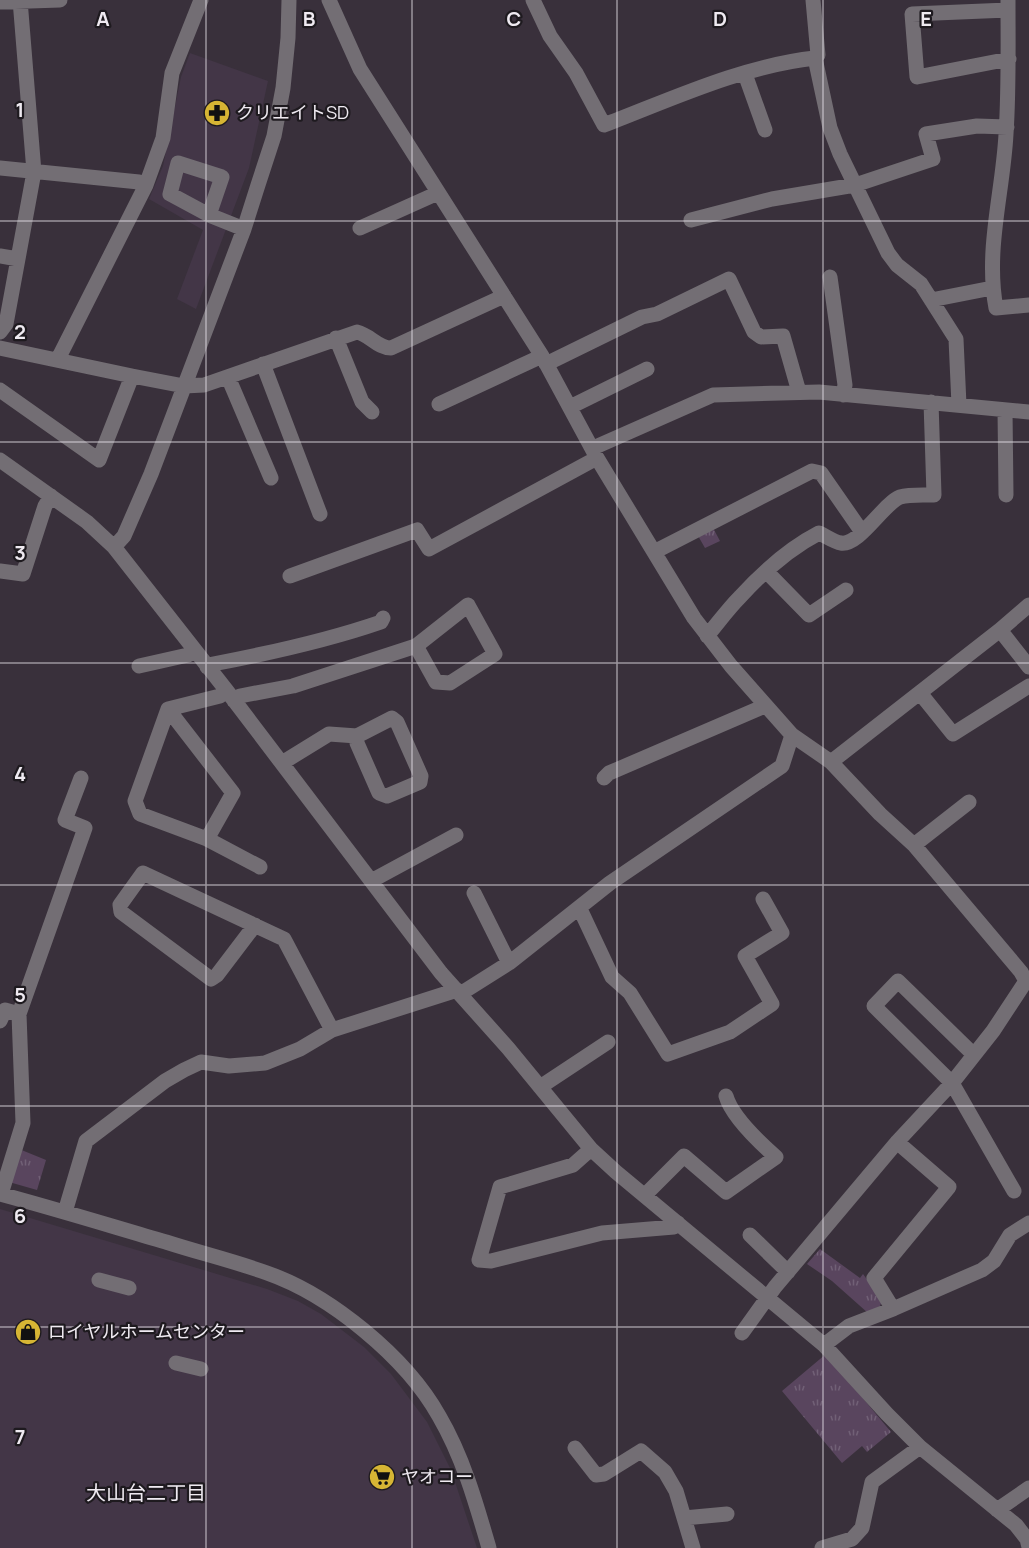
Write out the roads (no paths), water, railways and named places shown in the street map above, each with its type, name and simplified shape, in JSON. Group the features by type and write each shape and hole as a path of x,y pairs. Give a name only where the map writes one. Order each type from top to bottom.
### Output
{"street":[{"path":"0,2 60,0"},
{"path":"58,359 146,185 163,138 171,73 201,0"},
{"path":"114,547 124,536 151,474 244,229 274,136 283,88 289,0"},
{"path":"329,0 360,69 544,360 595,453 707,636 792,735 831,762 880,814 914,845 1028,981 952,1083 897,1142 788,1272 742,1333"},
{"path":"533,0 550,36 576,73 604,125 691,90 744,74 815,58"},
{"path":"813,0 818,55 815,58 830,128 888,253 897,265 921,284 956,339 959,405"},
{"path":"0,332 6,324 34,172 20,1"},
{"path":"1009,59 917,77 912,14 1008,5 1009,59 1007,127 992,257 992,288 996,308 1029,305"},
{"path":"744,74 765,130"},
{"path":"691,220 772,200 855,186 933,159 926,134 977,126 1007,127"},
{"path":"0,168 139,182 146,185"},
{"path":"360,228 438,194"},
{"path":"209,215 244,229"},
{"path":"0,256 18,260"},
{"path":"830,277 845,385 843,394"},
{"path":"439,404 642,317 657,314 729,279 754,332 761,337 783,336 799,392"},
{"path":"931,300 992,288"},
{"path":"0,348 184,386 204,385 357,332 382,347 391,348 504,296"},
{"path":"336,338 362,402 372,412"},
{"path":"263,364 320,514"},
{"path":"570,407 647,369"},
{"path":"0,390 99,460 132,376"},
{"path":"228,377 271,478"},
{"path":"290,576 417,530 429,549 595,453 713,395 819,392 1029,412"},
{"path":"707,636 739,598 766,571 809,539 819,533 841,543 848,542 862,532 884,508 900,497 934,495 931,402"},
{"path":"1005,410 1006,495"},
{"path":"0,460 87,522 114,547 231,696 441,973 508,1048 591,1149 824,1345 920,1447 1016,1525 1027,1539 1029,1547"},
{"path":"654,552 812,471 821,472 862,532"},
{"path":"0,572 23,574 45,506 51,496"},
{"path":"766,571 809,615 846,590"},
{"path":"831,762 1029,605"},
{"path":"168,709 220,696 240,696 293,686 416,646 468,606 495,654 450,682 436,682 416,646"},
{"path":"207,667 344,635 381,622 383,618"},
{"path":"1000,630 1029,667"},
{"path":"139,666 188,656 195,651"},
{"path":"920,693 953,734 1029,686"},
{"path":"604,778 609,773 765,706"},
{"path":"168,709 135,801 140,814 207,839 260,867"},
{"path":"168,709 233,793 207,839"},
{"path":"282,763 329,734 357,736 392,718 397,722 421,776 420,782 387,796 380,793 357,743 357,736"},
{"path":"782,766 792,735"},
{"path":"65,1212 86,1142 165,1081 201,1062 229,1066 265,1063 300,1049 332,1030 458,992 509,963 620,876 810,748"},
{"path":"81,778 65,820 85,828 19,1014 23,1123 6,1157 1,1194 268,1274 314,1295 348,1318 379,1343 412,1378 438,1414 459,1454 489,1548"},
{"path":"914,845 969,802"},
{"path":"371,881 456,835"},
{"path":"255,925 218,975 211,978 121,912 120,905 143,873 255,925 284,939 332,1030"},
{"path":"474,893 509,963"},
{"path":"580,909 612,977 630,993 668,1054 730,1032 772,1004 745,956 782,933 762,899"},
{"path":"974,1055 898,981 874,1006 952,1083 1014,1191"},
{"path":"0,1021 4,1010 19,1014"},
{"path":"540,1087 608,1042"},
{"path":"645,1195 684,1156 726,1192 776,1156 761,1144 729,1106 726,1096"},
{"path":"893,1309 874,1278 949,1187 897,1142"},
{"path":"591,1149 573,1165 500,1187 478,1260 491,1261 602,1233 674,1227 678,1223"},
{"path":"824,1345 849,1326 982,1270 994,1261 1010,1235 1029,1223"},
{"path":"750,1235 788,1272"},
{"path":"99,1280 129,1288"},
{"path":"176,1363 201,1369"},
{"path":"822,1548 852,1539 862,1528 872,1482 920,1447"},
{"path":"575,1448 596,1475 604,1474 641,1451 665,1472 676,1491 693,1548"},
{"path":"997,1510 1029,1488"},
{"path":"684,1518 727,1514"}],"place":[{"name":"クリエイトSD","path":"217,113"},
{"name":"ロイヤルホームセンター","path":"28,1332"},
{"name":"ヤオコー","path":"382,1477"}],"district":[{"name":"大山台二丁目","path":"146,1493"}]}
